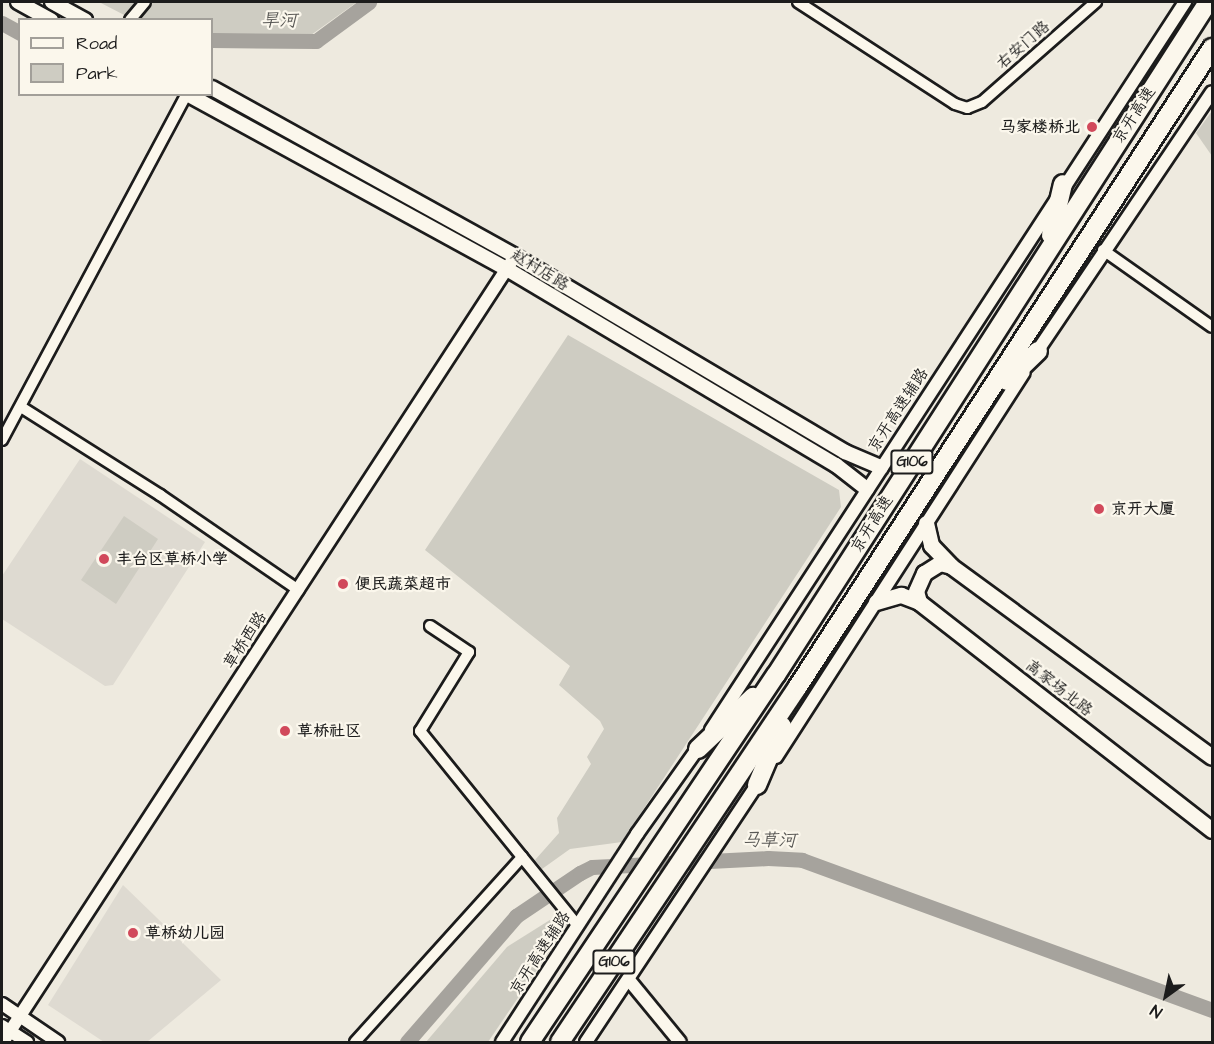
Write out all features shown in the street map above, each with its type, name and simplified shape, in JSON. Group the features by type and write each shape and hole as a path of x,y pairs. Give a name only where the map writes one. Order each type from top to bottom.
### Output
{"highway":[{"name":"京开高速","path":"530,1042 669,838 776,675 1047,249 1208,2"},
{"name":"京开高速","path":"560,1042 984,403 1212,48"},
{"path":"1194,78 1212,54"},
{"path":"1047,249 1063,184"},
{"path":"984,403 1038,351"},
{"path":"698,749 776,675"},
{"path":"757,785 797,688"}],"main road":[{"path":"18,2 47,18"},
{"path":"52,2 82,18"},
{"name":"赵村店路","path":"213,89 515,256 845,452 881,467"},
{"name":"赵村店路","path":"191,96 507,269 836,465 867,489"},
{"name":"高家场北路","path":"926,523 931,545 951,566 1212,757"},
{"path":"919,602 916,591 924,573 940,563 951,566"},
{"name":"高家场北路","path":"876,602 901,595 919,602 1212,830"}],"street":[{"path":"132,18 145,2"},
{"name":"右安门路","path":"798,2 955,104 967,108 982,102 1096,2"},
{"name":"京开高速辅路","path":"502,1042 637,834 698,749 1063,184 1185,2"},
{"path":"586,1042 726,835 1103,250 1212,92"},
{"path":"2,440 186,96"},
{"path":"1103,250 1212,327"},
{"name":"草桥西路","path":"3,1042 6,1029 20,1016 515,256"},
{"path":"21,407 160,495 298,590"},
{"path":"430,626 469,652 420,731 578,926"},
{"path":"355,1042 522,857"},
{"path":"629,980 680,1042"},
{"path":"2,1004 58,1042"},
{"path":"6,1029 27,1042"}],"shaded area":[{"name":"丰台区草桥小学","path":"80,459 205,542 113,685 105,686 2,619 2,576"},
{"name":"草桥幼儿园","path":"123,885 221,980 147,1042 104,1042 48,1005"}],"green space":[{"path":"99,2 357,2 311,35 231,48 213,38 213,18 130,18"},
{"path":"1212,111 1212,156 1196,133"},
{"path":"568,335 839,490 841,507 622,842 570,849 542,869 535,860 559,833 557,818 591,764 587,757 604,729 600,721 559,685 570,666 425,550"},
{"path":"124,516 158,539 116,604 81,580"},
{"path":"561,913 568,924 488,1042 426,1042 507,947"}],"waterway":[{"name":"旱河","path":"213,40 316,41 369,2"},
{"name":"旱河","path":"2,23 18,32"},
{"name":"马草河","path":"407,1042 516,916 580,873 592,867 768,858 802,860 1212,1010"}],"place":[{"name":"马家楼桥北","path":"1092,127"},
{"name":"京开大厦","path":"1099,509"},
{"name":"丰台区草桥小学","path":"104,559"},
{"name":"便民蔬菜超市","path":"343,584"},
{"name":"草桥社区","path":"285,731"},
{"name":"草桥幼儿园","path":"133,933"}]}
